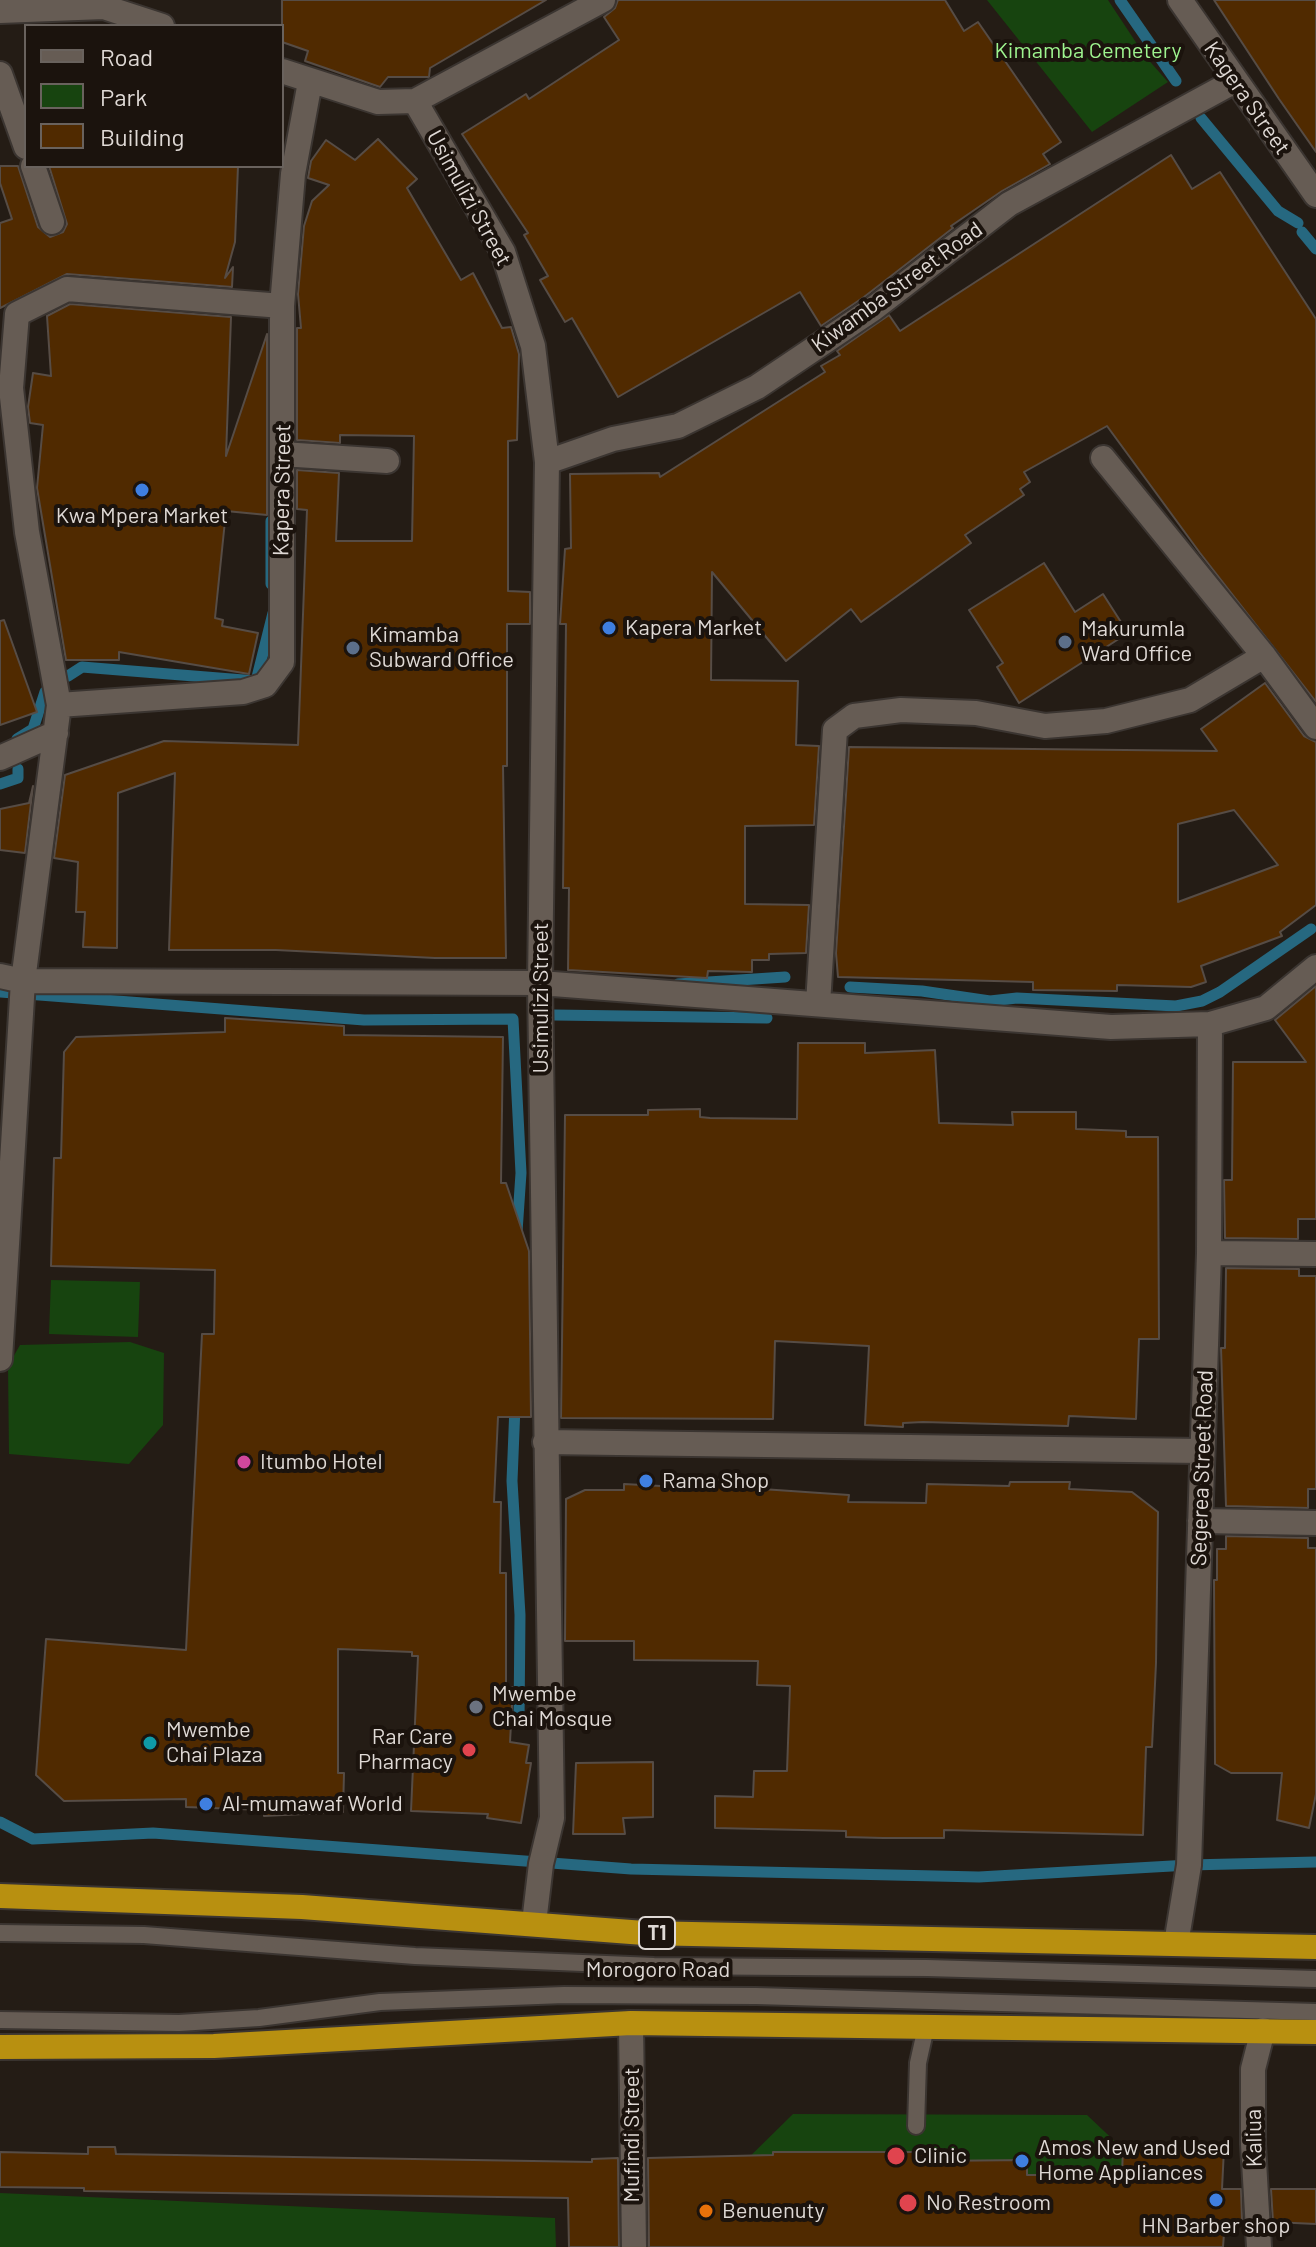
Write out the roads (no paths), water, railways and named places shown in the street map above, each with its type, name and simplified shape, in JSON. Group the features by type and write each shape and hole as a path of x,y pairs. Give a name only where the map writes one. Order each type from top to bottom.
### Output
{"highway":[{"name":"Morogoro Road","path":"0,1896 302,1907 644,1933 1316,1947"},
{"path":"0,2047 214,2046 631,2023 1316,2032"}],"street":[{"path":"284,72 378,102 415,101 603,0"},
{"name":"Kagera Street","path":"1180,0 1316,195"},
{"path":"0,11 104,7 156,24"},
{"path":"0,74 24,141"},
{"name":"Kiwamba Street Road","path":"547,462 613,439 678,426 757,387 873,309 1009,204 1235,81"},
{"name":"Kapera Street","path":"59,705 243,692 265,685 277,674 282,662 282,306 293,174 310,82"},
{"name":"Usimulizi Street","path":"415,101 503,252 533,346 547,462 540,983 552,1818 541,1864 534,1923"},
{"path":"34,168 52,222"},
{"path":"0,1359 12,978 59,705 27,532 11,388 17,314 67,289 282,306"},
{"path":"282,454 387,461"},
{"path":"1103,458 1264,656 1316,727"},
{"path":"818,1004 835,730 854,716 901,710 976,713 1045,726 1106,721 1190,700 1264,656"},
{"path":"0,758 56,733"},
{"path":"12,978 540,983 1111,1027 1210,1024 1266,1008 1316,967"},
{"name":"Segerea Street Road","path":"1176,1944 1189,1865 1209,1253 1210,1024"},
{"path":"1209,1253 1316,1254"},
{"path":"545,1442 1201,1451"},
{"path":"1200,1521 1316,1523"},
{"name":"Mufindi Street","path":"631,2023 634,2247"},
{"name":"Kaliua","path":"1259,2247 1253,2144 1253,2069 1263,2030"}],"lane":[{"name":"Morogoro Road","path":"0,1933 144,1935 415,1956 654,1966 927,1968 1316,1979"},
{"name":"Morogoro Road","path":"0,2020 179,2023 259,2018 380,2002 564,1995 756,1996 1316,2012"},
{"path":"916,2126 918,2063 926,2027"}],"waterway":[{"path":"1120,0 1176,81"},
{"path":"1201,118 1278,211 1298,223"},
{"path":"1302,232 1316,249"},
{"path":"271,521 271,584"},
{"path":"68,676 82,667 256,681 273,613"},
{"path":"17,739 33,729 45,692"},
{"path":"0,784 18,778 18,769"},
{"path":"850,987 922,991 990,1001 1017,998 1176,1006 1202,1001 1220,992 1311,929"},
{"path":"678,984 785,977"},
{"path":"0,992 364,1020 513,1019 521,1173 517,1232"},
{"path":"554,1015 767,1018"},
{"path":"515,1406 512,1481 520,1615 519,1721"},
{"path":"0,1822 33,1839 153,1833 631,1869 979,1877 1189,1865 1316,1862"}],"place":[{"name":"Kwa Mpera Market","path":"142,490"},
{"name":"Kapera Market","path":"609,628"},
{"name":"Makurumla Ward Office","path":"1065,642"},
{"name":"Kimamba Subward Office","path":"353,648"},
{"name":"Itumbo Hotel","path":"244,1462"},
{"name":"Rama Shop","path":"646,1481"},
{"name":"Mwembe Chai Mosque","path":"476,1707"},
{"name":"Mwembe Chai Plaza","path":"150,1743"},
{"name":"Rar Care Pharmacy","path":"469,1750"},
{"name":"Al-mumawaf World","path":"206,1804"},
{"name":"Clinic","path":"896,2156"},
{"name":"Amos New and Used Home Appliances","path":"1022,2161"},
{"name":"HN Barber shop","path":"1216,2200"},
{"name":"No Restroom","path":"908,2203"},
{"name":"Benuenuty","path":"706,2211"}],"park label":[{"name":"Kimamba Cemetery","path":"1088,51"}]}
